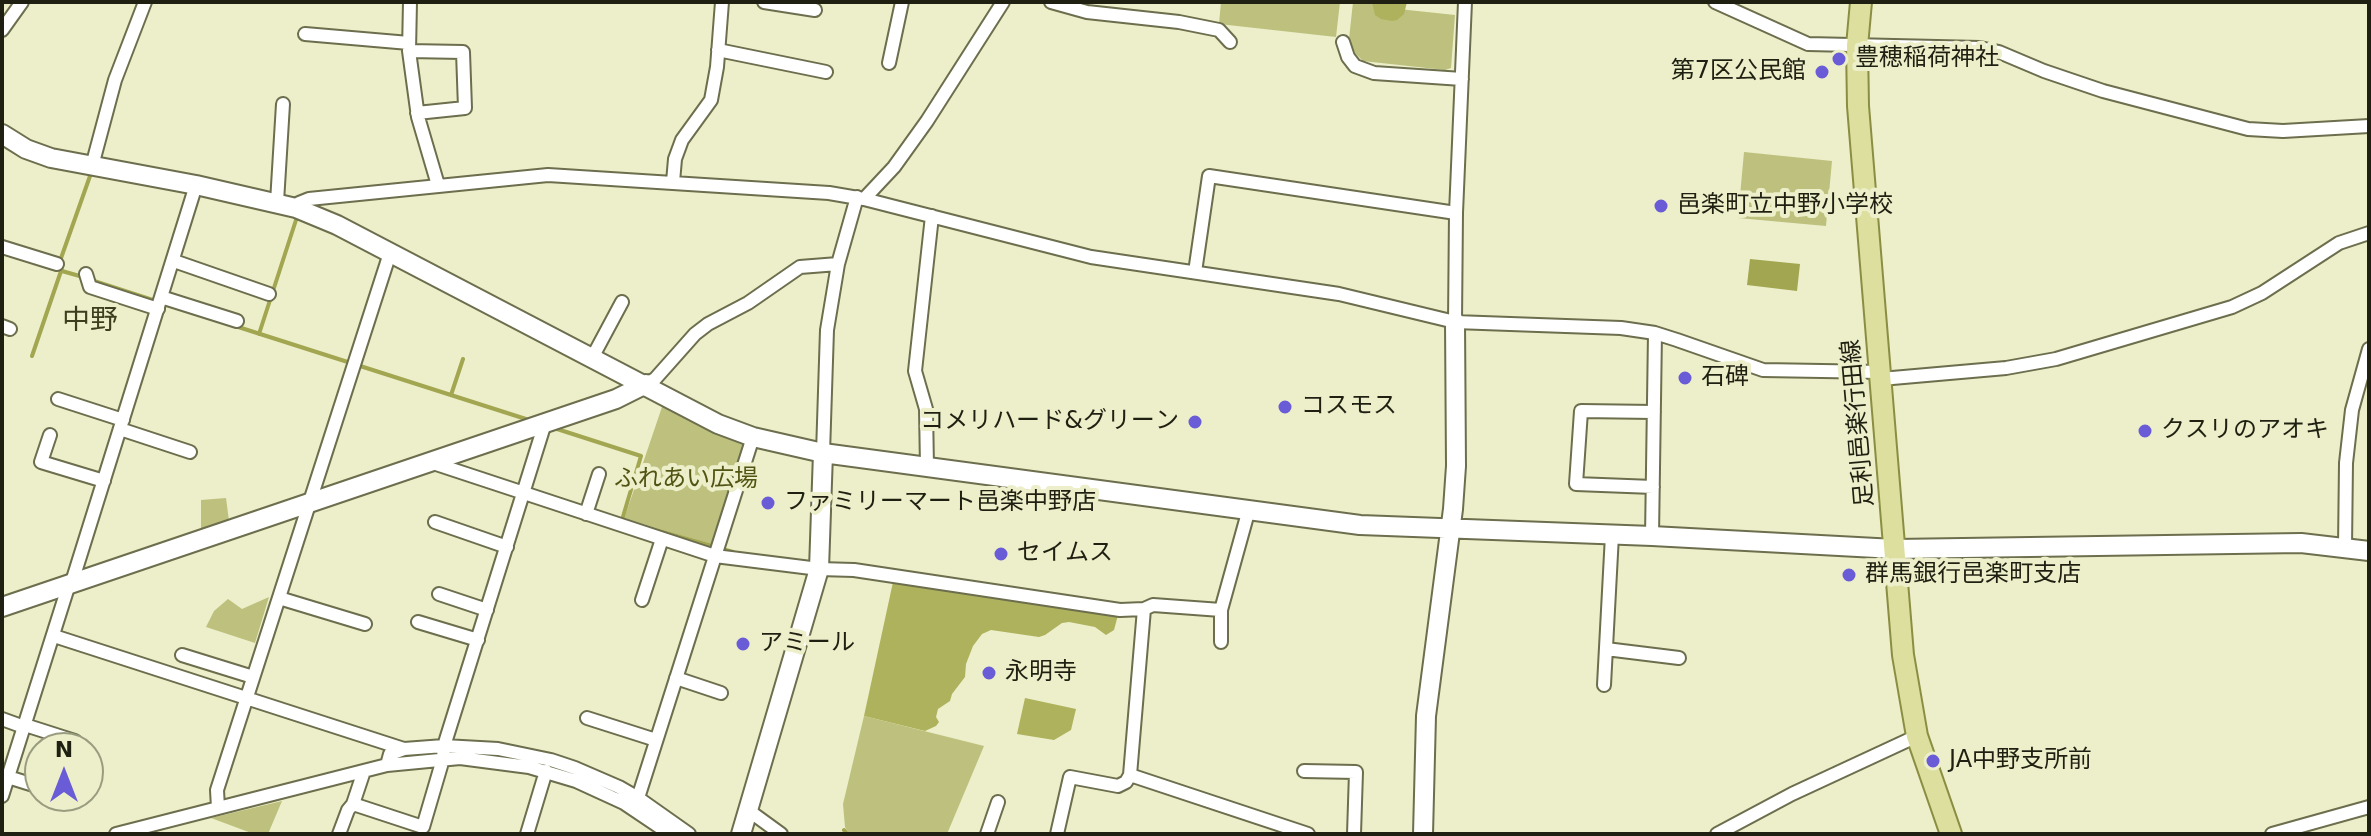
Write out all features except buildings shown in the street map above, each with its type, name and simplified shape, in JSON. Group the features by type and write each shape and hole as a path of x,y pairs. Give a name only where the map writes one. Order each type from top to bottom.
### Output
{"main road":[{"name":"足利邑楽行田線","path":"1861,2 1857,46 1858,106 1903,655 1917,736 1951,834"}],"street":[{"path":"2,30 22,2"},
{"path":"92,166 115,80 145,2"},
{"path":"410,2 409,47 417,113 438,185"},
{"path":"673,182 675,159 682,140 711,100 722,2"},
{"path":"764,2 815,10"},
{"path":"889,63 902,2"},
{"path":"741,834 819,569 827,330 838,264 861,198 894,167 1003,2"},
{"path":"1051,2 1087,12 1179,22 1219,30 1230,42"},
{"path":"1423,834 1426,716 1456,466 1456,213 1465,2"},
{"path":"1715,2 1808,44 1980,48 1999,52 2103,91 2248,129 2283,131 2369,126"},
{"path":"305,34 463,52 465,108 417,113"},
{"path":"1343,42 1355,66 1374,73 1462,79"},
{"path":"718,50 826,72"},
{"path":"277,202 283,104"},
{"path":"2,134 26,149 51,158 196,185 296,208 337,225 718,424 753,437 823,453 1360,525 1895,549 2301,543 2369,551"},
{"path":"296,208 299,203 309,199 548,175 829,193 861,198 1091,257 1339,294 1455,322 1621,328 1655,333 1763,370 1881,376 2006,368 2056,359 2232,307 2262,293 2330,248 2369,233"},
{"path":"1195,272 1209,176 1456,213"},
{"path":"2,796 196,185"},
{"path":"927,467 926,409 915,371 932,216"},
{"path":"2,247 57,264"},
{"path":"218,808 217,790 390,253"},
{"path":"174,261 269,294"},
{"path":"2,607 616,399 655,379 695,334 708,324 748,303 800,267 838,264"},
{"path":"86,274 90,287 237,321"},
{"path":"592,358 622,302"},
{"path":"1652,536 1655,333"},
{"path":"2345,547 2346,463 2352,410 2369,349"},
{"path":"58,399 190,452"},
{"path":"1653,487 1576,484 1581,411 1654,412"},
{"path":"353,804 423,827 545,423"},
{"path":"50,435 41,462 104,481"},
{"path":"638,798 753,437"},
{"path":"430,462 715,556 819,569 854,570 1120,610 1144,609 1153,605 1221,610"},
{"path":"586,514 599,474"},
{"path":"1221,642 1221,610 1249,509"},
{"path":"435,522 507,547"},
{"path":"1604,685 1612,535"},
{"path":"642,600 662,539"},
{"path":"439,594 487,610"},
{"path":"279,598 365,624"},
{"path":"1057,834 1070,777 1118,786 1126,782 1130,775 1144,609"},
{"path":"418,622 478,640"},
{"path":"54,636 404,749 546,771 624,803 670,834"},
{"path":"1606,649 1679,658"},
{"path":"182,655 253,677"},
{"path":"676,678 721,693"},
{"path":"587,718 656,740"},
{"path":"2,719 44,732"},
{"path":"1717,834 1792,794 1917,736"},
{"path":"387,765 390,754 404,749"},
{"path":"124,833 387,765 444,753 498,749 551,760 599,777 638,798 689,834"},
{"path":"339,834 364,771"},
{"path":"527,834 546,771"},
{"path":"1304,771 1356,772 1354,834"},
{"path":"1130,775 1308,834"},
{"path":"8,777 24,782"},
{"path":"987,834 998,802"},
{"path":"2272,834 2369,807"},
{"path":"748,810 781,834"}],"green space":[{"path":"1221,2 1340,2 1336,37 1219,24"},
{"path":"1353,2 1388,2 1389,8 1455,15 1451,68 1445,70 1363,61 1355,53 1349,39"},
{"path":"1744,152 1832,161 1826,226 1738,218"},
{"name":"ふれあい広場","path":"663,404 748,442 715,545 624,519"},
{"path":"226,498 229,521 201,529 201,500"},
{"path":"269,597 255,643 206,627 214,611 228,599 242,609"},
{"path":"864,716 984,746 947,834 849,834 845,827 843,804"},
{"path":"282,801 268,834 254,834 211,818"}],"shaded area":[{"path":"1372,2 1407,2 1404,14 1392,21 1375,15"},
{"path":"1750,259 1800,264 1797,291 1747,285"},
{"path":"893,582 1118,615 1114,630 1106,635 1095,627 1069,622 1039,637 991,630 982,634 973,646 965,677 950,701 938,709 936,717 939,722 925,731 864,716"},
{"path":"1025,698 1076,709 1071,730 1054,740 1017,734"}],"waterway":[{"path":"83,277 62,271 60,261 90,176"},
{"path":"259,334 296,220"},
{"path":"32,356 61,271"},
{"path":"91,280 159,302"},
{"path":"232,325 529,420"},
{"path":"451,395 463,359"},
{"path":"554,428 641,456 622,520"},
{"path":"645,527 733,552"},
{"path":"844,830 847,834"}],"place":[{"name":"豊穂稲荷神社","path":"1839,59"},
{"name":"第7区公民館","path":"1822,72"},
{"name":"邑楽町立中野小学校","path":"1661,206"},
{"name":"石碑","path":"1685,378"},
{"name":"コスモス","path":"1285,407"},
{"name":"コメリハード&グリーン","path":"1195,422"},
{"name":"クスリのアオキ","path":"2145,431"},
{"name":"ファミリーマート邑楽中野店","path":"768,503"},
{"name":"セイムス","path":"1001,554"},
{"name":"群馬銀行邑楽町支店","path":"1849,575"},
{"name":"アミール","path":"743,644"},
{"name":"永明寺","path":"989,673"},
{"name":"JA中野支所前","path":"1933,761"}],"district":[{"name":"中野","path":"90,322"}]}
